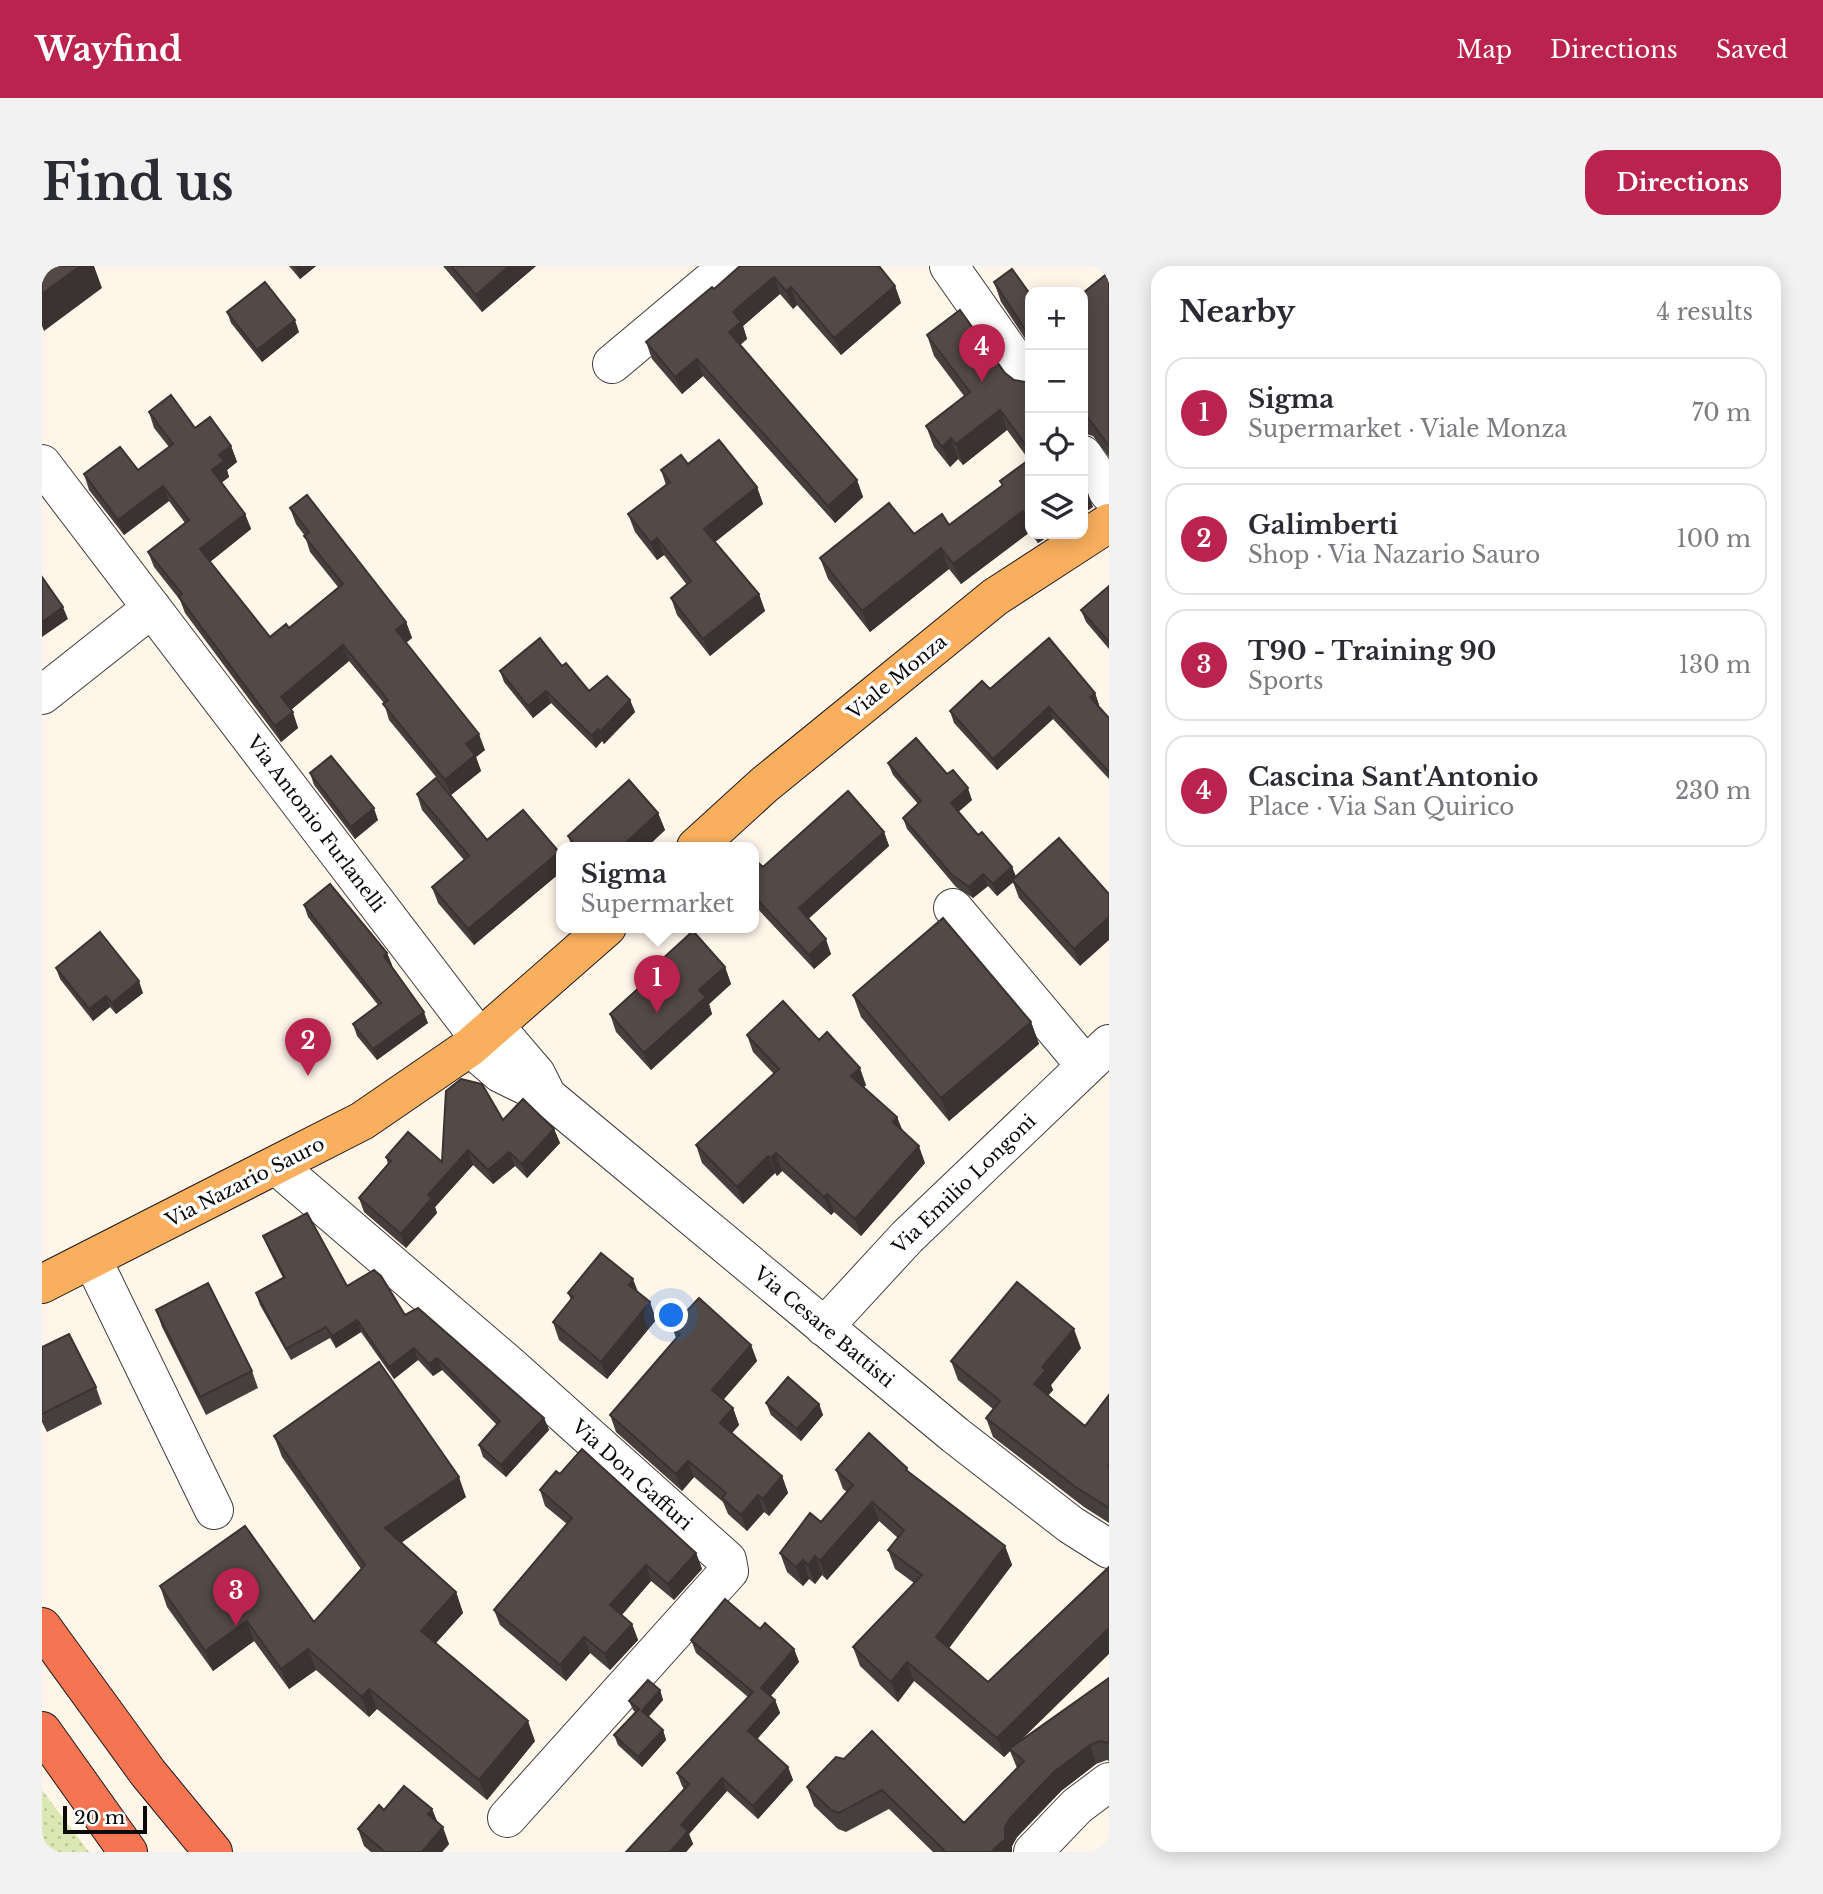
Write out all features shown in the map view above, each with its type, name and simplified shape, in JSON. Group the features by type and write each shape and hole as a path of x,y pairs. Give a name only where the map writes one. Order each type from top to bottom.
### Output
{"highway":[{"path":"42,1627 148,1773 213,1852"},
{"path":"42,1731 128,1852"}],"main road":[{"name":"Viale Monza","path":"701,842 764,785 995,597 1109,523"},
{"path":"471,1046 600,933"},
{"name":"Via Nazario Sauro","path":"42,1284 362,1121 471,1046"}],"street":[{"path":"612,364 729,266"},
{"path":"949,266 1025,374"},
{"path":"1088,463 1109,493"},
{"name":"Via Antonio Furlanelli","path":"42,464 152,608 471,1046"},
{"path":"42,695 152,608"},
{"path":"953,908 1098,1055"},
{"name":"Via Cesare Battisti","path":"471,1046 536,1073 547,1096 824,1327 955,1435 1071,1525 1109,1549"},
{"name":"Via Emilio Longoni","path":"824,1327 907,1237 1098,1055"},
{"name":"Via Don Gaffuri","path":"277,1166 509,1365 727,1560 729,1571 508,1818"},
{"path":"92,1259 214,1510"},
{"path":"1033,1852 1077,1806 1109,1782"}],"green space":[{"path":"42,1790 89,1852 42,1852"}],"building":[{"path":"42,266 80,266 42,294"},
{"path":"451,266 509,266 476,295"},
{"path":"740,266 879,266 895,286 834,338 791,287 786,291 774,277 733,312 741,322 729,332 857,480 828,506 697,359 675,377 646,342"},
{"path":"1012,269 1025,287 1025,329 994,282"},
{"path":"1109,272 1109,446 1088,418 1088,289"},
{"path":"265,282 295,320 257,350 227,312"},
{"path":"960,310 1005,373 1014,380 1025,382 1025,444 1000,410 956,444 951,438 942,447 926,426 970,392 927,335"},
{"path":"171,395 195,428 210,417 231,446 219,455 224,461 212,470 245,514 200,549 270,637 286,624 289,628 343,584 304,536 309,532 290,508 307,495 406,622 396,630 479,734 466,744 475,755 445,780 383,704 388,700 343,645 281,697 293,712 275,726 179,597 182,594 148,552 189,520 163,486 118,520 84,474 120,447 138,470 173,444 149,412"},
{"path":"719,440 757,487 704,529 759,594 703,639 671,598 691,581 657,538 651,543 628,514 670,482 661,470 681,455 688,464"},
{"path":"1025,463 1025,514 1023,511 953,564 941,548 862,611 820,558 889,503 914,534 942,514 949,525 1003,485 1000,481"},
{"path":"42,577 63,607 42,622"},
{"path":"1109,586 1109,642 1081,610"},
{"path":"540,638 562,666 566,663 589,691 607,676 630,700 600,732 598,729 592,736 546,691 528,706 500,671"},
{"path":"1049,638 1095,693 1090,697 1109,718 1109,772 1049,707 993,759 950,711 982,681 990,689"},
{"path":"916,738 947,774 953,770 968,788 951,803 978,835 982,832 1012,867 993,884 983,874 969,887 952,875 903,818 921,801 888,763"},
{"path":"331,756 374,808 351,827 310,773"},
{"path":"436,778 487,840 523,810 556,848 556,855 468,929 432,887 469,856 417,794"},
{"path":"629,780 658,813 626,842 573,842 568,836"},
{"path":"848,791 884,832 799,908 826,939 809,955 759,901 759,863 763,867"},
{"path":"1059,838 1109,894 1109,917 1074,949 1012,880"},
{"path":"330,884 387,953 384,956 424,1012 373,1049 353,1024 381,1003 304,905"},
{"path":"943,918 1031,1022 941,1098 853,995"},
{"path":"100,932 139,981 112,1003 106,996 89,1009 56,968"},
{"path":"691,933 695,933 725,967 699,990 706,997 644,1053 610,1014 652,976 648,972"},
{"path":"783,1001 819,1040 827,1032 860,1068 851,1076 897,1117 893,1122 919,1146 855,1219 827,1194 824,1197 776,1153 771,1158 768,1156 737,1187 696,1145 779,1069 747,1035"},
{"path":"461,1079 482,1084 503,1120 523,1099 554,1129 522,1164 509,1152 488,1170 468,1150 428,1195 432,1198 401,1234 359,1198 391,1161 386,1157 408,1132 442,1162 446,1091"},
{"path":"307,1213 347,1286 374,1270 381,1276 405,1315 418,1308 544,1418 501,1465 479,1445 500,1421 437,1358 429,1364 414,1348 389,1367 357,1320 332,1336 326,1327 286,1349 256,1293 285,1277 263,1236"},
{"path":"601,1253 633,1279 629,1285 650,1302 601,1362 553,1322 573,1297 568,1293"},
{"path":"1017,1282 1074,1329 1042,1367 1046,1370 1034,1384 1085,1426 1109,1395 1109,1508 1077,1488 986,1418 1000,1401 951,1361"},
{"path":"208,1283 252,1371 200,1397 156,1310"},
{"path":"699,1298 751,1345 712,1390 733,1408 720,1423 782,1476 763,1499 758,1495 741,1515 722,1498 726,1493 688,1461 676,1474 610,1415 680,1334 672,1327"},
{"path":"69,1334 96,1387 42,1414 42,1347"},
{"path":"379,1362 459,1477 385,1528 456,1592 421,1631 528,1721 479,1780 369,1689 362,1697 308,1649 281,1669 247,1621 205,1651 160,1586 245,1526 314,1622 365,1565 274,1436"},
{"path":"788,1377 819,1404 797,1429 766,1403"},
{"path":"869,1433 907,1468 906,1470 1005,1546 936,1637 988,1682 1109,1567 1109,1628 997,1738 907,1662 891,1682 853,1647 922,1575 888,1550 904,1530 872,1502 820,1561 815,1556 808,1565 803,1560 796,1567 780,1553 810,1513 821,1522 853,1485 836,1470"},
{"path":"582,1449 696,1553 668,1584 646,1565 610,1605 632,1624 605,1654 584,1637 560,1665 494,1610 572,1518 540,1490 556,1471 560,1474"},
{"path":"725,1599 760,1629 765,1623 794,1649 761,1688 775,1700 748,1731 788,1767 753,1806 722,1778 681,1825 688,1831 670,1852 626,1852 689,1784 677,1773 753,1692 691,1640"},
{"path":"1109,1678 1109,1743 1100,1741 1090,1745 1054,1772 1010,1818 1005,1827 1005,1839 991,1852 942,1852 944,1850 882,1790 839,1813 831,1810 807,1787 836,1757 844,1759 872,1731 964,1823 1024,1761 1009,1749"},
{"path":"648,1680 660,1690 642,1711 663,1730 638,1757 614,1735 639,1709 629,1701"},
{"path":"404,1786 432,1809 428,1814 443,1827 422,1852 385,1852 358,1829 379,1805 384,1810"}],"place":[{"name":"Cascina Sant'Antonio","path":"982,382"},
{"name":"Sigma","path":"657,1013"},
{"name":"Galimberti","path":"308,1076"},
{"name":"T90 - Training 90","path":"236,1626"}]}
